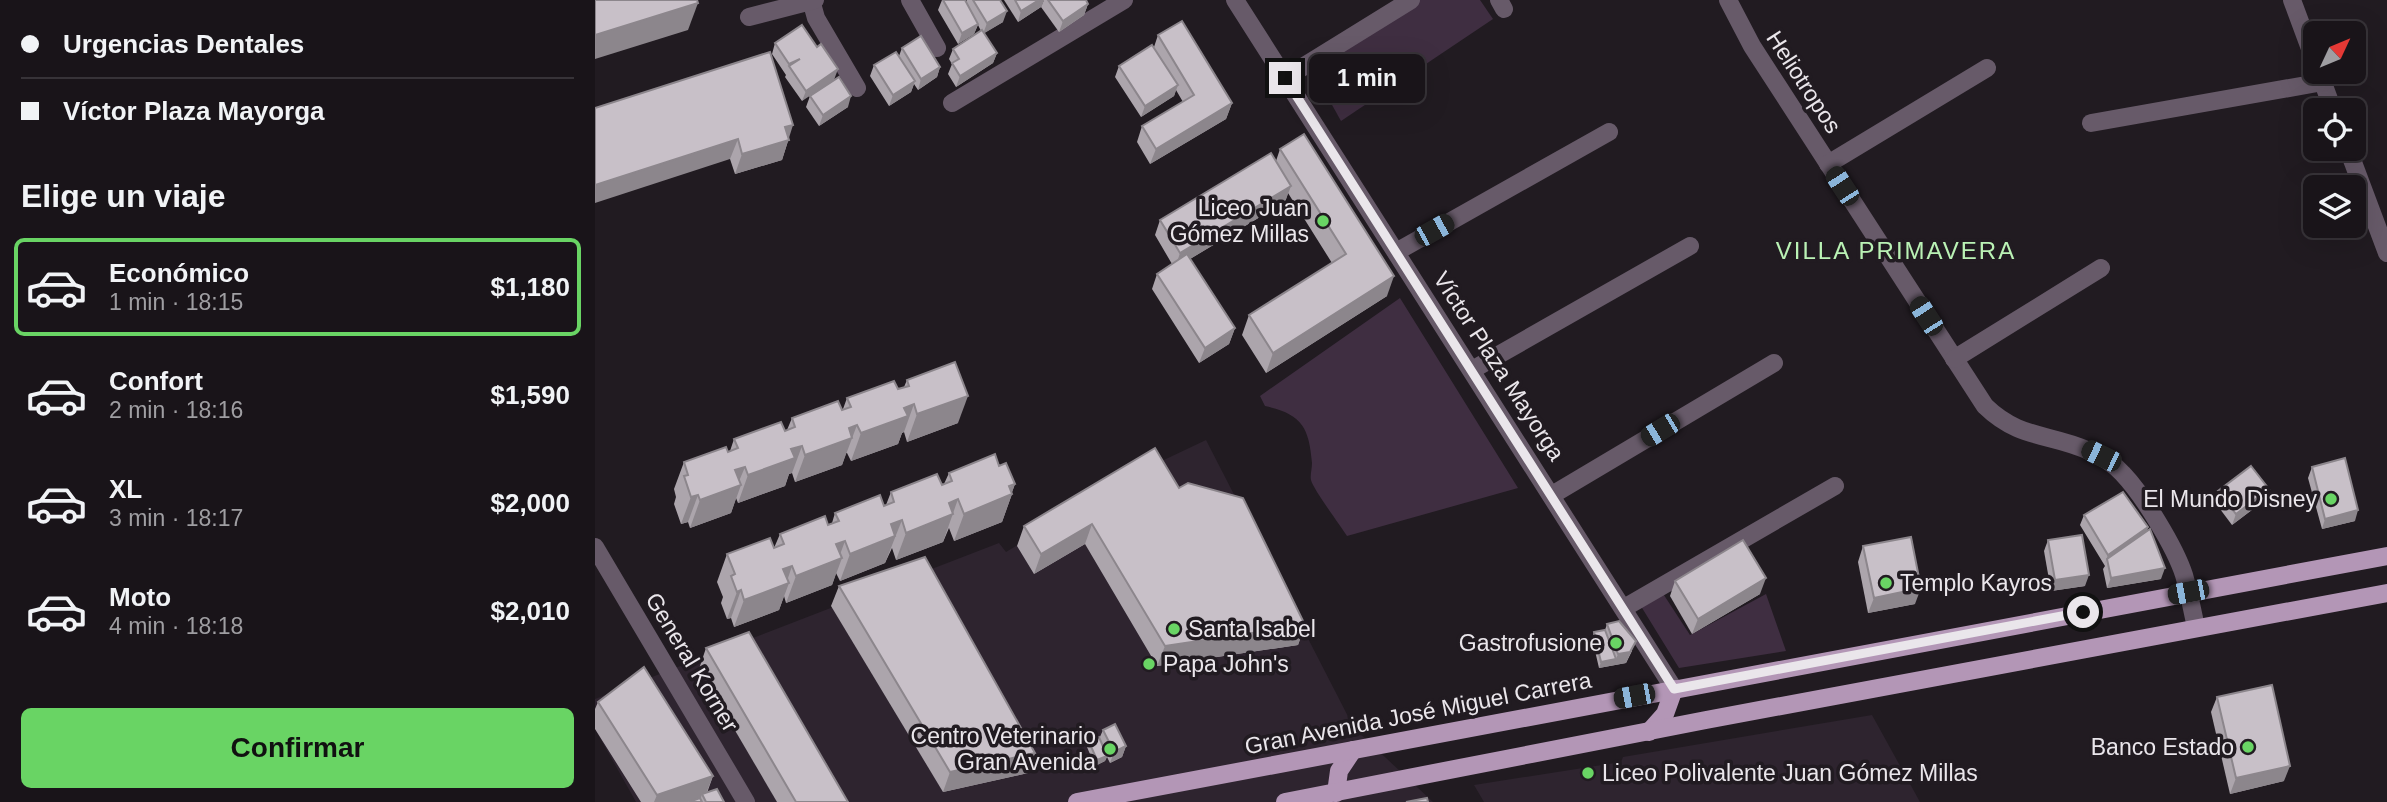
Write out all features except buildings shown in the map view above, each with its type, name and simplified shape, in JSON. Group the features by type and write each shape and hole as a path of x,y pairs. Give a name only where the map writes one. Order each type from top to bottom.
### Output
{"main road":[{"name":"Gran Avenida José Miguel Carrera","path":"1077,802 2387,556"},
{"path":"1285,802 1338,797 1649,732 2387,593"},
{"path":"1649,732 1665,714 1674,689"},
{"path":"1338,797 1339,771 1353,750"}],"street":[{"path":"749,17 812,0 816,18 857,88"},
{"path":"910,0 937,48"},
{"path":"951,103 1125,0"},
{"name":"Víctor Plaza Mayorga","path":"1235,0 1674,689"},
{"path":"1285,78 1411,0"},
{"name":"Heliotropos","path":"1728,0 1752,47 1985,406 1996,417 2029,434 2086,449 2101,456 2123,474 2166,538 2183,573 2196,627"},
{"path":"2292,0 2303,30"},
{"path":"1828,164 1987,68"},
{"path":"2091,123 2303,81"},
{"path":"1396,251 1609,132"},
{"path":"2352,161 2387,253"},
{"path":"1472,370 1690,246"},
{"path":"1954,359 2101,268"},
{"path":"1552,495 1774,363"},
{"path":"1624,608 1835,486"},
{"name":"General Korner","path":"595,547 746,802"}],"shaded area":[{"path":"1417,0 1480,0 1493,19 1341,121 1312,69"},
{"path":"1400,298 1518,488 1347,536 1313,485 1311,450 1301,424 1287,413 1265,406 1260,396"},
{"path":"1206,440 1354,728 1433,802 636,802 595,729 595,699 999,543 1006,552 1147,468"},
{"path":"1660,589 1690,635 1766,594 1786,651 1679,668 1639,603"},
{"path":"1872,715 1920,802 1484,802 1474,785 1621,762 1623,757"}],"place":[{"name":"Liceo Juan Gómez Millas","path":"1323,221"},
{"name":"El Mundo Disney","path":"2331,499"},
{"name":"Templo Kayros","path":"1886,583"},
{"name":"Santa Isabel","path":"1174,629"},
{"name":"Gastrofusione","path":"1616,643"},
{"name":"Papa John's","path":"1149,664"},
{"name":"Banco Estado","path":"2248,747"},
{"name":"Centro Veterinario Gran Avenida","path":"1110,749"},
{"name":"Liceo Polivalente Juan Gómez Millas","path":"1588,773"}],"district":[{"name":"VILLA PRIMAVERA","path":"1896,251"}],"route":[{"path":"1285,78 1674,689 2083,612"}]}
